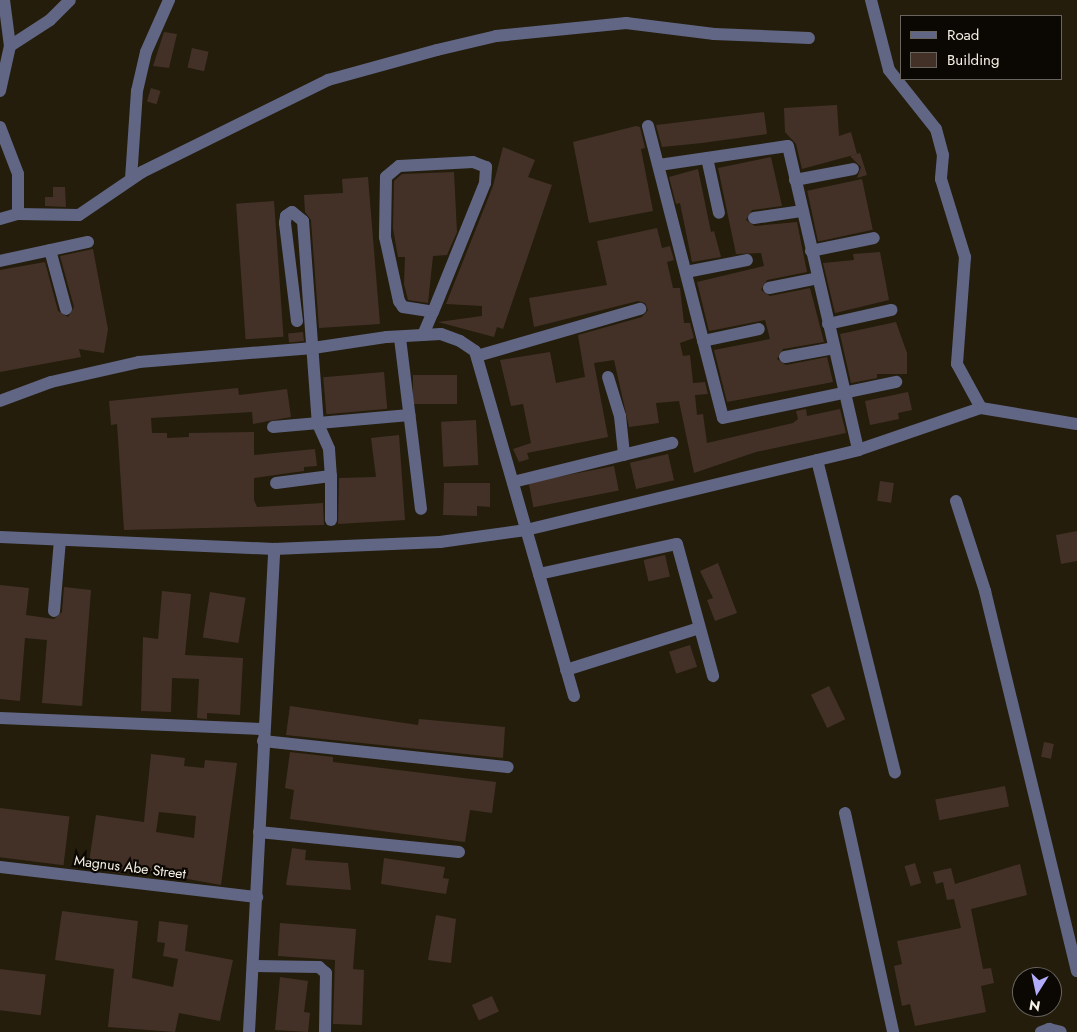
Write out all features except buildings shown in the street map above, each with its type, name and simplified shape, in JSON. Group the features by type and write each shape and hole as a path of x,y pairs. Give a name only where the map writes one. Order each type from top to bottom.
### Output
{"street":[{"path":"0,91 10,46 4,0"},
{"path":"10,46 50,20 70,0"},
{"path":"131,179 137,90 146,52 169,0"},
{"path":"871,0 890,70 936,129 943,155 941,180 965,257 957,364 981,408"},
{"path":"0,219 18,214 79,214 131,179 328,80 496,36 626,23 714,34 809,38"},
{"path":"648,126 723,418 896,382"},
{"path":"0,127 18,174 18,214"},
{"path":"659,165 788,146 858,450"},
{"path":"707,158 719,214"},
{"path":"423,335 433,312 486,183 486,167 472,162 394,167 386,177 385,237 399,301 403,307 433,312"},
{"path":"795,180 853,169"},
{"path":"754,218 802,211"},
{"path":"296,321 285,223 286,216 292,212 303,221 318,424 328,449 331,476 331,520"},
{"path":"811,251 874,238"},
{"path":"0,261 88,242"},
{"path":"50,250 66,309"},
{"path":"686,272 747,260"},
{"path":"769,288 818,278"},
{"path":"477,356 640,310"},
{"path":"828,324 891,310"},
{"path":"703,341 759,329"},
{"path":"0,401 51,382 139,362 312,348 423,335 441,334 460,341 477,356 574,696"},
{"path":"400,338 421,509"},
{"path":"785,357 834,348"},
{"path":"608,377 620,416 624,455"},
{"path":"0,537 274,548 440,542 526,530 858,450 981,408 1077,424"},
{"path":"272,427 410,415"},
{"path":"513,482 672,443"},
{"path":"817,460 895,772"},
{"path":"276,483 331,476"},
{"path":"956,502 984,591 1077,971"},
{"path":"54,611 60,540"},
{"path":"539,574 676,544 713,676"},
{"path":"250,1032 263,735 274,548"},
{"path":"566,670 699,628"},
{"path":"0,718 263,735 508,767"},
{"path":"845,813 893,1032"},
{"path":"259,832 459,852"},
{"name":"Magnus Abe Street","path":"0,867 257,897"},
{"path":"253,966 319,967 326,973 325,1032"},
{"path":"1042,1032 1049,1029 1062,1032"}]}
